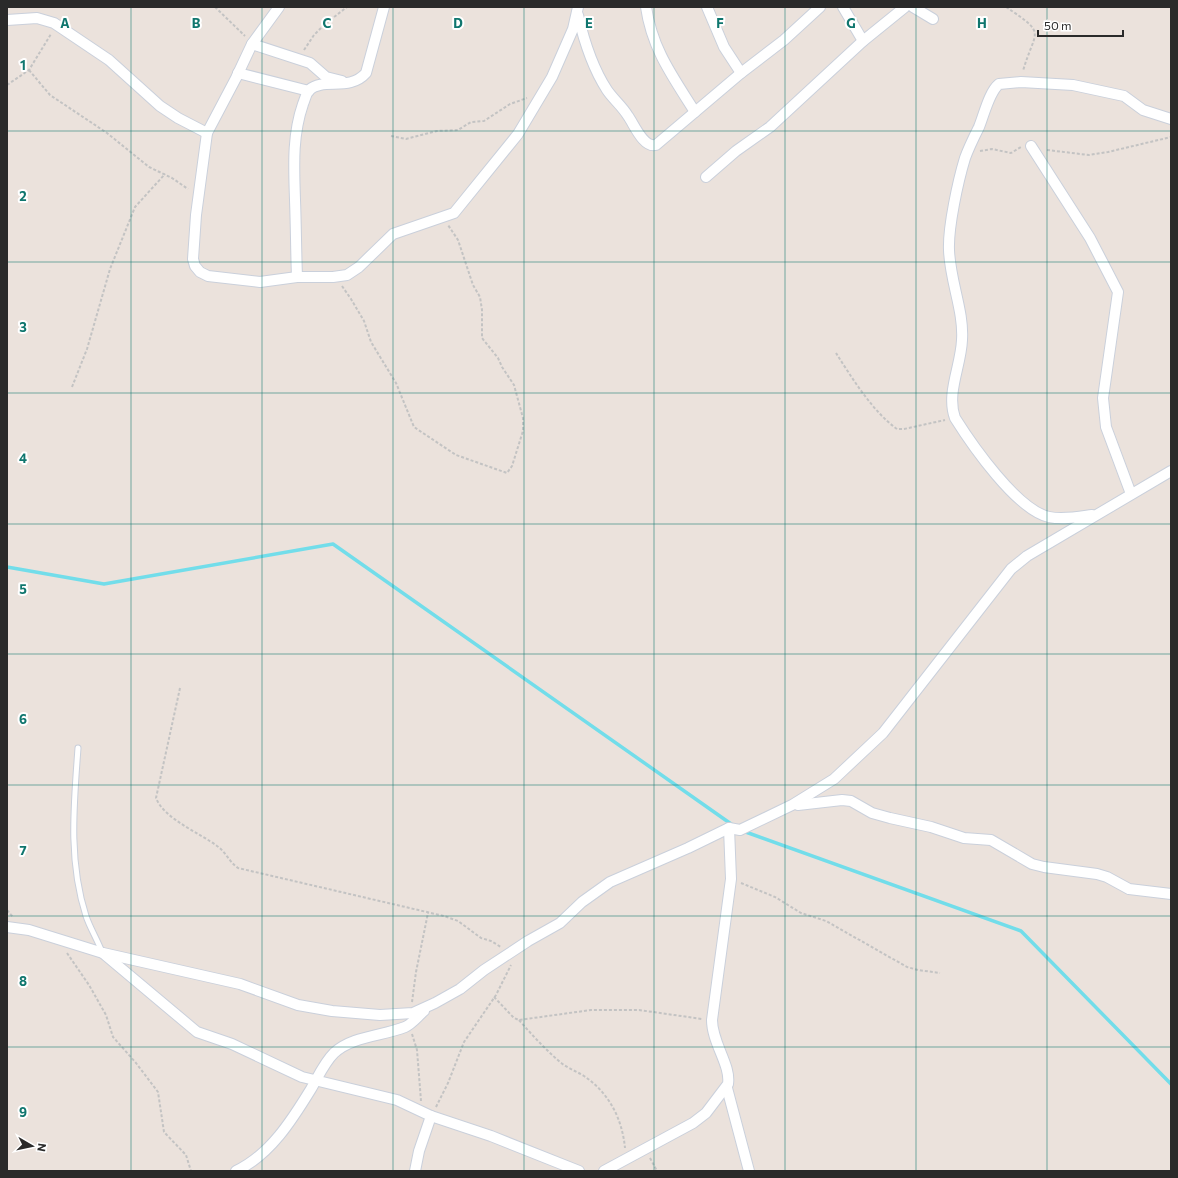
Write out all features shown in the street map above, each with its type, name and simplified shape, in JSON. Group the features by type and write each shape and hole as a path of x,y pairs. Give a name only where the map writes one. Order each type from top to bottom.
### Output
{"street":[{"path":"279,7 252,44 206,133 193,259 195,266 200,272 208,276 260,282 297,277 333,277 352,272 393,234 454,213 507,150 542,94 574,28 578,10"},
{"path":"238,73 309,91 322,85 350,84 362,77 369,67 384,7"},
{"path":"646,7 652,38 657,51 696,112"},
{"path":"707,7 724,47 741,72"},
{"path":"578,10 584,42 602,81 648,145 656,145 741,72 784,40 820,7"},
{"path":"843,7 864,41"},
{"path":"706,177 736,151 770,127 864,41 905,7"},
{"path":"914,7 933,19"},
{"path":"7,20 37,18 56,24 109,60 132,83 160,106 178,118 206,133"},
{"path":"252,44 310,63 326,77 350,84"},
{"path":"1095,515 1062,518 1048,517 1023,503 991,469 955,418 952,409 952,396 960,361 962,334 951,274 949,248 960,176 967,152 985,108 998,85 1020,82 1073,84 1124,96 1142,110 1171,119"},
{"path":"297,277 293,150 298,117 309,91"},
{"path":"1031,146 1090,238 1118,292 1103,398 1106,427 1131,494"},
{"path":"7,927 29,930 103,953 240,984 298,1005 332,1012 380,1015 413,1013 460,989 511,952 560,923 582,902 610,882 682,851 729,828 740,830 792,805 834,779 882,733 1011,569 1027,556 1171,471"},
{"path":"792,805 842,800 850,801 872,812 890,818 931,827 964,838 991,840 1032,864 1097,874 1107,877 1129,889 1171,894"},
{"path":"604,1171 648,1146 693,1124 706,1113 727,1088 729,1080 713,1036 712,1020 731,879 729,828"},
{"path":"103,953 197,1032 232,1044 302,1077 397,1100 426,1114 491,1136 579,1171"},
{"path":"236,1171 252,1162 270,1146 296,1112 323,1067 335,1053 348,1044 408,1025 431,1005"},
{"path":"727,1088 749,1171"},
{"path":"415,1171 426,1114"}],"lane":[{"path":"78,748 72,825 75,860 86,915 103,953"}],"path":[{"path":"215,7 239,29 252,44"},
{"path":"300,60 304,50 314,35 325,24 347,7"},
{"path":"1006,7 1031,24 1036,35 1020,82"},
{"path":"7,85 29,70 56,24"},
{"path":"29,70 50,95 107,133 149,167 186,186 198,199"},
{"path":"391,136 406,139 437,131 458,130 471,122 484,121 510,104 542,94"},
{"path":"967,152 992,149 1012,153 1022,146 1031,146 1062,153 1089,155 1171,137"},
{"path":"72,388 87,349 110,269 135,207 165,174"},
{"path":"333,277 346,291 364,321 371,342 396,382 414,427 456,455 502,473 507,473 512,466 523,431 524,425 521,407 514,385 498,358 482,338 482,310 480,297 473,285 458,240 454,232 442,218"},
{"path":"836,353 858,386 897,429 904,429 955,418"},
{"path":"180,688 156,795 160,806 189,829 218,846 232,864 238,868 458,921 481,938 491,941 511,952"},
{"path":"731,879 775,897 801,913 826,921 907,967 940,973"},
{"path":"402,1014 412,1003 416,972 428,913"},
{"path":"57,939 89,985 106,1015 113,1037 136,1063 158,1092 164,1132 186,1154 191,1171"},
{"path":"426,1114 448,1084 464,1042 494,997 512,963"},
{"path":"494,997 514,1018 519,1020 532,1036 562,1063 585,1077 609,1099 623,1129 626,1158"},
{"path":"519,1020 591,1010 639,1010 712,1020"},
{"path":"408,1025 417,1050 426,1114"},
{"path":"648,1146 651,1162 657,1171"}],"waterway":[{"path":"7,567 104,584 333,544 734,826"},
{"path":"743,831 1021,931 1171,1084"}]}
